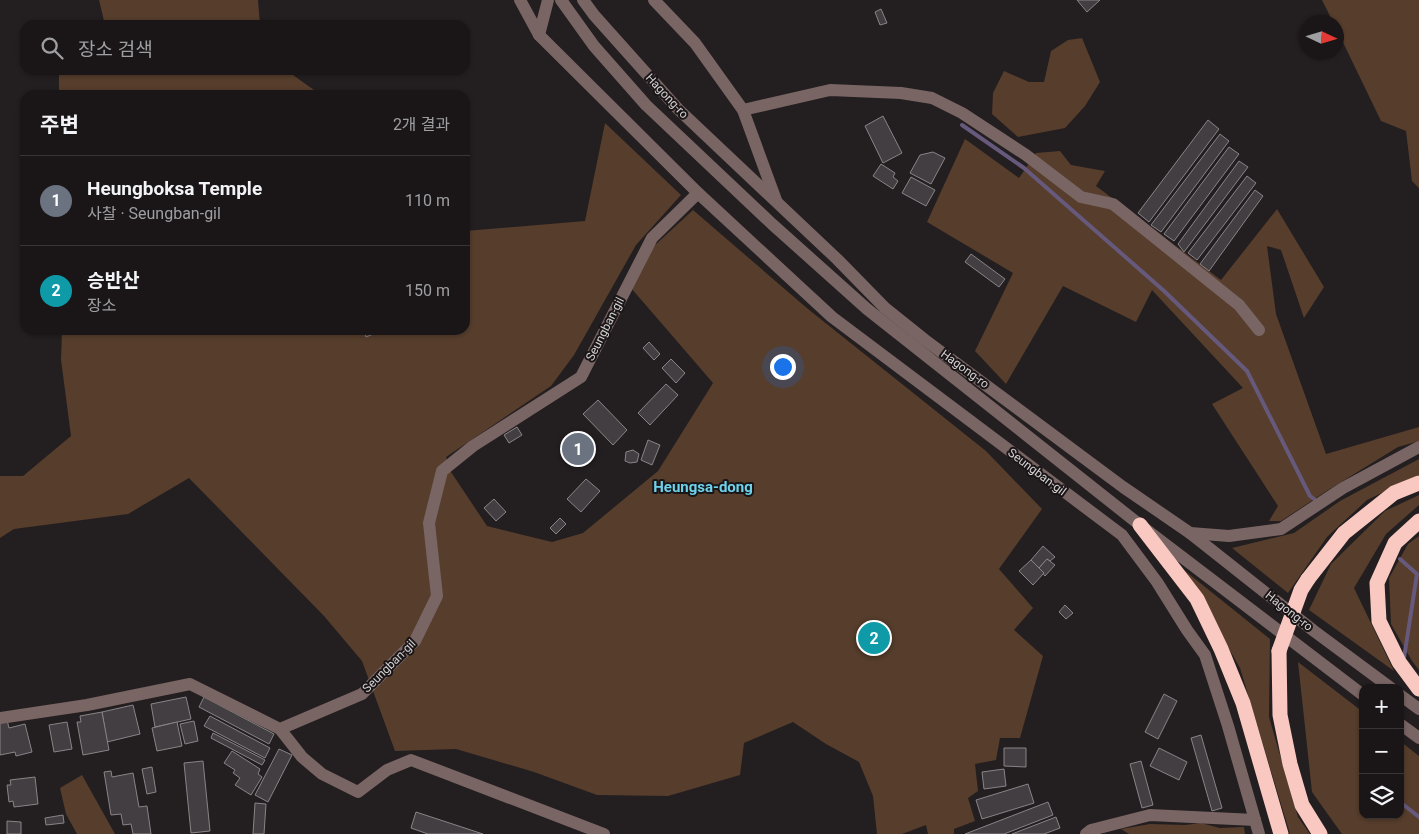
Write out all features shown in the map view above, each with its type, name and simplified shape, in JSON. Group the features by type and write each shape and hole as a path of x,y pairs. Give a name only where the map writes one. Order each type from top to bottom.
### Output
{"highway":[{"path":"1320,834 1302,804 1290,764 1280,715 1279,651 1301,590 1344,533 1394,493 1419,483"},
{"path":"1419,521 1394,544 1377,583 1379,621 1399,662 1419,690"},
{"path":"1140,525 1198,598 1244,703 1282,834"}],"street":[{"name":"Seungban-gil","path":"520,0 539,35 698,193 832,317 1122,535 1157,582 1205,655 1260,834"},
{"path":"539,35 548,0"},
{"name":"Hagong-ro","path":"561,0 594,46 646,105 772,224 852,296 1140,525 1359,693"},
{"name":"Hagong-ro","path":"583,0 594,15 678,109 837,259 885,308 925,340 1123,487 1190,533 1314,631 1386,684"},
{"path":"654,0 694,42 743,110 776,202"},
{"path":"743,110 830,90 901,93 932,98 962,113 1026,155 1081,197 1113,204 1239,305 1259,330"},
{"name":"Seungban-gil","path":"280,729 362,694 415,641 437,596 430,522 442,471 473,446 581,376 652,238 698,193"},
{"path":"1190,533 1229,536 1282,530 1343,488 1419,447"},
{"path":"0,718 87,705 190,684 280,729 302,757 322,774 358,792 387,770 411,760 604,834"},
{"path":"1404,698 1419,708"},
{"path":"1404,727 1419,738"},
{"path":"1086,834 1091,830 1150,815 1255,820"}],"shaded area":[{"path":"99,0 258,0 260,20 104,20"},
{"path":"1322,0 1419,0 1419,188 1412,181 1406,131 1381,121 1344,44 1344,15 1330,15"},
{"path":"1082,38 1100,82 1085,106 1065,128 1018,137 992,114 993,93 1004,71 1029,82 1044,82 1051,51 1068,40"},
{"path":"59,75 293,75 314,90 59,90"},
{"path":"605,123 681,195 636,245 574,355 551,386 446,457 451,472 487,526 552,542 583,533 658,471 713,383 631,288 654,246 693,210 808,309 986,451 1042,509 999,569 1033,608 1014,630 1043,656 1020,738 1000,738 996,760 975,764 978,791 968,798 975,821 954,829 954,834 928,834 926,825 902,834 877,834 873,796 859,762 826,744 793,722 744,743 740,775 668,796 597,795 534,772 456,749 395,751 362,661 324,616 189,478 128,514 14,529 0,538 0,476 23,476 71,436 61,360 62,335 470,335 470,231 585,221"},
{"path":"965,139 1019,178 1036,153 1060,151 1071,165 1105,171 1096,186 1221,280 1277,209 1324,287 1304,318 1281,250 1267,246 1276,314 1326,454 1419,427 1419,441 1398,447 1281,521 1269,521 1278,506 1212,404 1243,388 1152,290 1136,322 1063,286 1006,384 975,351 1013,273 927,222"},
{"path":"1419,459 1419,475 1367,500 1327,537 1288,593 1232,548 1294,533 1340,501"},
{"path":"1419,495 1419,505 1386,534 1354,588 1394,671 1309,610 1331,564 1385,511"},
{"path":"1419,536 1419,670 1391,624 1389,578 1408,544"},
{"path":"1184,570 1270,639 1269,717 1298,817 1310,834 1290,834 1240,668"},
{"path":"1298,662 1359,709 1359,819 1404,819 1404,744 1419,756 1419,834 1342,834 1312,792"},
{"path":"82,775 115,834 77,834 66,814 60,788"},
{"path":"1201,823 1220,828 1244,827 1245,834 1129,834 1121,829 1150,824 1185,825"}],"building":[{"path":"1077,0 1100,0 1087,12"},
{"path":"881,9 887,23 880,25 875,12"},
{"path":"883,116 902,153 883,163 865,126"},
{"path":"1208,120 1219,129 1149,222 1138,213"},
{"path":"1220,134 1229,141 1161,232 1151,225"},
{"path":"1229,147 1239,154 1174,241 1164,234"},
{"path":"933,152 945,158 931,184 910,173 920,155"},
{"path":"1239,161 1248,167 1184,252 1178,244"},
{"path":"881,164 895,173 893,177 898,181 893,189 873,176"},
{"path":"1247,176 1256,183 1197,260 1188,253"},
{"path":"911,177 935,190 926,206 902,193"},
{"path":"1255,190 1263,196 1209,271 1200,264"},
{"path":"971,254 1005,279 999,287 965,262"},
{"path":"649,342 660,354 654,360 643,348"},
{"path":"671,359 685,373 676,383 662,368"},
{"path":"666,384 678,395 650,425 638,413"},
{"path":"598,400 627,430 613,445 583,414"},
{"path":"517,427 522,435 509,443 504,435"},
{"path":"648,440 660,445 652,465 641,460"},
{"path":"633,450 639,454 637,462 630,463 625,461 626,452"},
{"path":"586,479 600,491 581,512 567,499"},
{"path":"494,499 506,512 496,521 484,508"},
{"path":"560,518 566,524 556,534 550,528"},
{"path":"1043,546 1055,557 1050,561 1047,559 1039,568 1031,560"},
{"path":"1047,559 1055,565 1045,576 1039,568"},
{"path":"1031,560 1044,573 1033,585 1019,571"},
{"path":"1065,605 1073,613 1066,619 1059,612"},
{"path":"1164,694 1177,701 1158,739 1145,732"},
{"path":"186,697 191,719 155,727 151,704"},
{"path":"204,697 274,734 269,744 199,707"},
{"path":"133,705 140,734 107,742 102,712"},
{"path":"102,712 109,750 83,755 77,722 81,722 80,716"},
{"path":"210,716 270,748 265,758 204,726"},
{"path":"7,720 9,728 25,724 32,752 16,756 15,752 0,755 0,721"},
{"path":"194,721 198,741 185,744 180,724"},
{"path":"67,722 72,749 54,752 49,725"},
{"path":"177,722 182,746 157,751 152,728"},
{"path":"213,733 265,760 262,765 211,738"},
{"path":"1201,735 1222,808 1212,811 1191,738"},
{"path":"1004,748 1026,748 1026,767 1004,766"},
{"path":"1159,748 1187,762 1179,780 1150,766"},
{"path":"279,749 292,755 268,802 255,795"},
{"path":"232,751 260,769 258,774 262,777 251,795 235,785 240,778 233,773 235,770 224,763"},
{"path":"203,761 210,831 191,833 184,763"},
{"path":"1141,761 1153,805 1142,808 1130,764"},
{"path":"152,767 156,792 147,794 142,769"},
{"path":"1004,769 1006,786 984,789 982,772"},
{"path":"111,771 112,777 133,773 139,807 147,806 151,834 133,834 131,824 123,825 121,814 111,815 104,772"},
{"path":"35,777 38,804 14,807 13,801 9,802 7,785 11,785 10,780"},
{"path":"1028,784 1034,803 982,819 976,800"},
{"path":"1048,802 1053,815 1004,834 965,834"},
{"path":"255,803 266,804 264,834 253,834"},
{"path":"416,812 483,834 428,834 411,828"},
{"path":"63,815 64,823 46,825 45,818"},
{"path":"1056,817 1060,828 1044,834 1012,834"},
{"path":"7,821 21,822 21,834 7,834"}],"waterway":[{"path":"962,125 1024,168 1163,290 1247,371 1310,496 1314,499"},
{"path":"1400,559 1417,574 1404,658"},
{"path":"1404,805 1419,817"}],"place":[{"name":"Heungboksa Temple","path":"578,449"},
{"name":"승반산","path":"874,638"}],"district":[{"name":"Heungsa-dong","path":"703,487"}]}
